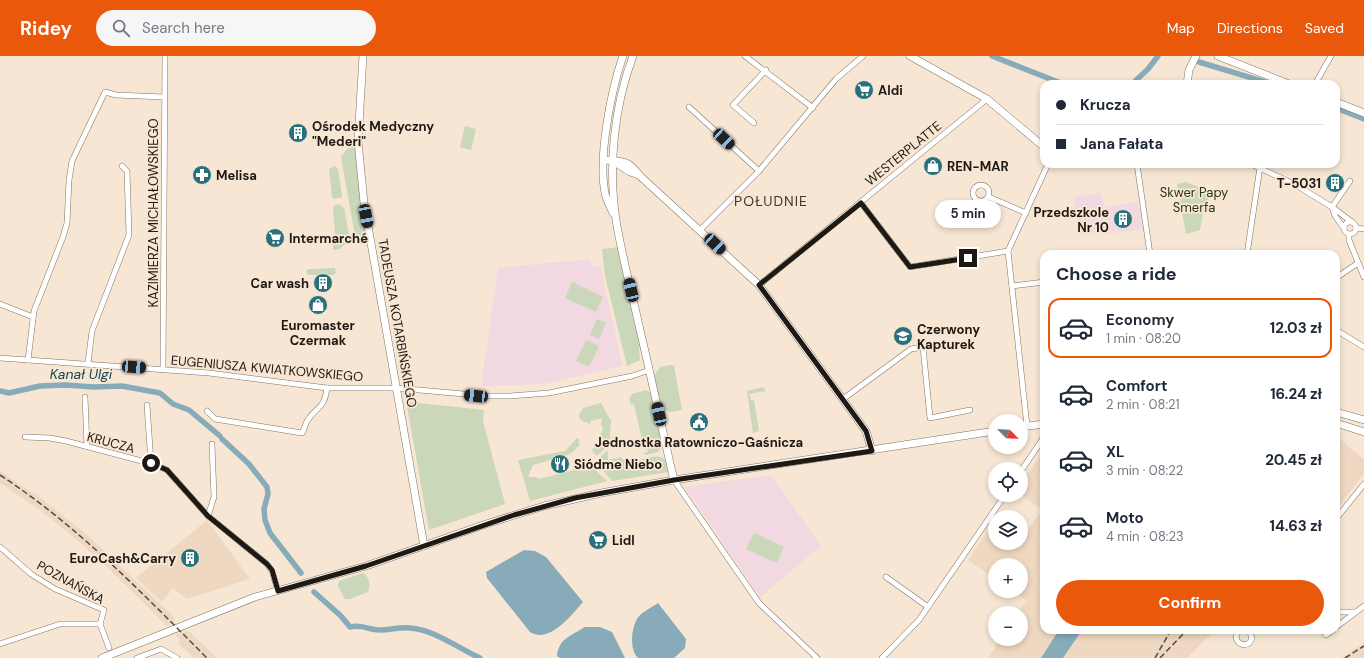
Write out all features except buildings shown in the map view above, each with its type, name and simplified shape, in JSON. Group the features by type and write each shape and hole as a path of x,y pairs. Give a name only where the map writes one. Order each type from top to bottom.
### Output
{"street":[{"name":"KAZIMIERZA MICHAŁOWSKIEGO","path":"163,370 165,56"},
{"name":"TADEUSZA KOTARBIŃSKIEGO","path":"362,56 358,141 364,203 424,546"},
{"path":"616,220 605,194 605,160 611,100 623,56"},
{"path":"633,56 620,102 613,161 616,220 674,480 759,603 816,658"},
{"path":"745,56 766,70 813,108"},
{"path":"700,230 759,171 836,79 862,56"},
{"path":"910,56 987,99 1040,144"},
{"path":"1188,80 1189,70 1196,56"},
{"path":"1218,56 1279,80"},
{"path":"1318,80 1325,70 1331,56"},
{"path":"754,123 734,105 766,70"},
{"path":"28,360 33,317 67,223 69,180 72,161 105,92 116,95 164,98"},
{"name":"WESTERPLATTE","path":"759,285 987,99"},
{"path":"1340,103 1364,112"},
{"path":"689,107 759,171"},
{"path":"605,160 618,160 626,162 632,166 640,176 759,285 869,435 872,451"},
{"path":"88,364 92,331 129,235 126,172 122,166"},
{"path":"1023,414 1008,251 1046,168"},
{"path":"1138,168 1149,250"},
{"path":"1248,250 1260,168"},
{"path":"1262,168 1308,191 1352,222 1356,228 1364,229"},
{"path":"1332,207 1350,181"},
{"path":"989,197 1026,213"},
{"path":"861,203 908,266 913,267 1008,251"},
{"path":"1332,207 1335,216 1349,234 1349,240 1364,277"},
{"path":"1344,228 1346,223 1352,222"},
{"path":"1349,234 1354,233 1356,228"},
{"path":"1340,275 1358,263"},
{"path":"1012,286 1040,282"},
{"path":"0,304 33,317"},
{"path":"1340,332 1364,347"},
{"path":"842,399 911,349 922,347 930,418 970,410"},
{"name":"EUGENIUSZA KWIATKOWSKIEGO","path":"0,358 209,373 327,388 397,388 486,396 527,396 549,393 632,376 650,370"},
{"path":"207,411 215,419 302,434 308,420 322,406 326,399 327,388"},
{"path":"85,397 87,446"},
{"path":"147,404 151,463"},
{"path":"1340,413 1364,420"},
{"path":"1340,424 1364,432"},
{"path":"1028,426 1040,425"},
{"path":"102,658 227,607 366,566 544,506 601,493 674,480 988,433"},
{"name":"KRUCZA","path":"25,437 50,438 87,446 151,463 167,470 208,516 267,564 272,570 278,591"},
{"path":"1027,462 1040,443"},
{"path":"208,516 214,497 212,444"},
{"path":"1340,514 1363,486"},
{"path":"882,658 919,620 1000,502"},
{"name":"POZNAŃSKA","path":"0,547 31,574 55,589 104,610 100,624 109,648"},
{"path":"886,577 928,606"},
{"path":"1340,624 1364,606"},
{"path":"1340,612 1356,612"},
{"path":"0,644 60,624 100,624"},
{"path":"1236,634 1238,643 1243,645 1248,644 1251,641 1250,634"},
{"path":"137,658 161,649 177,658"}],"shaded area":[{"path":"1100,193 1105,207 1138,202 1143,229 1106,234 1105,231 1079,235 1073,197"},
{"path":"590,259 592,267 600,265 622,366 543,384 481,386 498,268"},
{"path":"1340,439 1364,460 1364,473 1340,505"},
{"path":"1040,456 1040,508 1028,499 1028,473"},
{"path":"0,471 42,499 85,533 174,617 175,622 167,626 77,540 40,510 0,483"},
{"path":"771,475 821,546 760,597 685,487"},
{"path":"1040,513 1040,634 1211,634 1187,658 988,658 996,646 1028,646 1028,606 1022,606 1026,600 1023,598 1028,598 1028,558 988,558 988,574 968,560 988,531 988,550 1028,550 1028,529"},
{"path":"207,520 250,579 187,599 173,588 162,602 136,578"},
{"path":"184,631 190,632 217,658 194,658 178,643 180,640 175,634"},
{"path":"1364,643 1364,658 1341,658 1356,648"}],"green space":[{"path":"465,126 476,129 471,150 460,147"},
{"path":"350,145 355,146 356,149 359,185 366,233 364,237 360,239 355,236 341,157"},
{"path":"335,166 338,169 342,197 334,199 332,197 329,169"},
{"name":"Skwer Papy Smerfa","path":"1186,182 1211,192 1203,213 1200,230 1186,234 1177,184"},
{"path":"339,204 344,208 350,240 340,249 333,250 333,244 336,244 333,208 335,205"},
{"path":"619,247 641,347 639,348 640,360 627,366 605,276 602,249"},
{"path":"335,268 336,273 334,275 308,275 306,272 308,269"},
{"path":"572,282 603,297 596,312 565,298"},
{"path":"597,319 606,323 599,339 590,335"},
{"path":"586,340 599,346 589,367 576,361"},
{"path":"671,365 674,366 682,410 670,412 660,407 654,376 660,367"},
{"path":"763,387 766,391 749,394 751,400 754,400 759,431 753,433 747,391"},
{"path":"646,390 651,393 663,446 658,452 646,455 643,453 648,452 647,448 644,449 634,404 631,405 629,399 632,394"},
{"path":"408,402 484,410 483,421 505,504 429,530 407,406"},
{"path":"601,403 611,421 609,445 597,456 592,451 596,444 598,445 603,427 601,426 602,418 591,421 590,424 581,420 579,415 583,408"},
{"path":"577,438 580,440 578,442 580,445 570,454 533,465 528,477 537,477 539,479 574,470 573,467 578,463 586,471 590,469 595,470 607,481 530,501 518,460 565,451"},
{"path":"608,450 608,460 621,457 626,463 652,457 662,458 666,460 669,472 612,481 597,463 601,461 599,458"},
{"path":"754,533 784,547 777,563 746,549"},
{"path":"363,573 367,576 369,581 368,592 350,599 345,599 338,586 339,581"}],"water":[{"path":"524,550 535,551 546,557 583,602 559,627 545,634 537,635 530,632 487,578 486,572"},
{"path":"658,603 686,639 685,648 674,658 638,658 635,655 632,640 634,625 640,616"},
{"path":"585,627 600,627 612,632 625,658 560,658 557,656 560,645 563,641"},
{"path":"1056,634 1079,634 1063,658 1041,658"}],"waterway":[{"path":"992,56 1053,80"},
{"path":"1136,80 1148,69 1158,56"},
{"path":"1199,62 1259,80"},
{"path":"1340,110 1364,119"},
{"name":"Kanał Ulgi","path":"0,391 9,393 40,386 65,385 94,387 122,386 160,393 173,404 189,410 220,436"},
{"name":"Kanał Ulgi","path":"222,439 249,464 267,487 268,494 264,509 265,520 270,533 301,573"},
{"name":"Kanał Ulgi","path":"314,592 341,616 350,627 358,626 380,630 406,628 419,629 437,636 480,658"}],"railway":[{"path":"0,475 29,495 83,538 134,585 207,658"},
{"path":"1155,658 1169,634"},
{"path":"1160,658 1183,634"},
{"path":"1345,658 1364,646"}],"place":[{"name":"Aldi","path":"864,90"},
{"name":"Ośrodek Medyczny \"Mederi\"","path":"298,133"},
{"name":"REN-MAR","path":"933,166"},
{"name":"Melisa","path":"202,175"},
{"name":"T-5031","path":"1335,183"},
{"name":"Przedszkole Nr 10","path":"1123,219"},
{"name":"Intermarché","path":"275,238"},
{"name":"Car wash","path":"323,283"},
{"name":"Euromaster Czermak","path":"318,305"},
{"name":"Czerwony Kapturek","path":"903,336"},
{"name":"Jednostka Ratowniczo-Gaśnicza","path":"699,422"},
{"name":"Siódme Niebo","path":"560,464"},
{"name":"Lidl","path":"598,540"},
{"name":"EuroCash&Carry","path":"190,558"}],"district":[{"name":"POŁUDNIE","path":"771,201"}],"route":[{"path":"151,463 167,470 208,516 237,540 256,553 267,564 272,570 278,591 300,586 366,566 514,515 575,498 674,480 872,451 869,435 759,285 861,203 908,266 913,267 968,258"}]}
